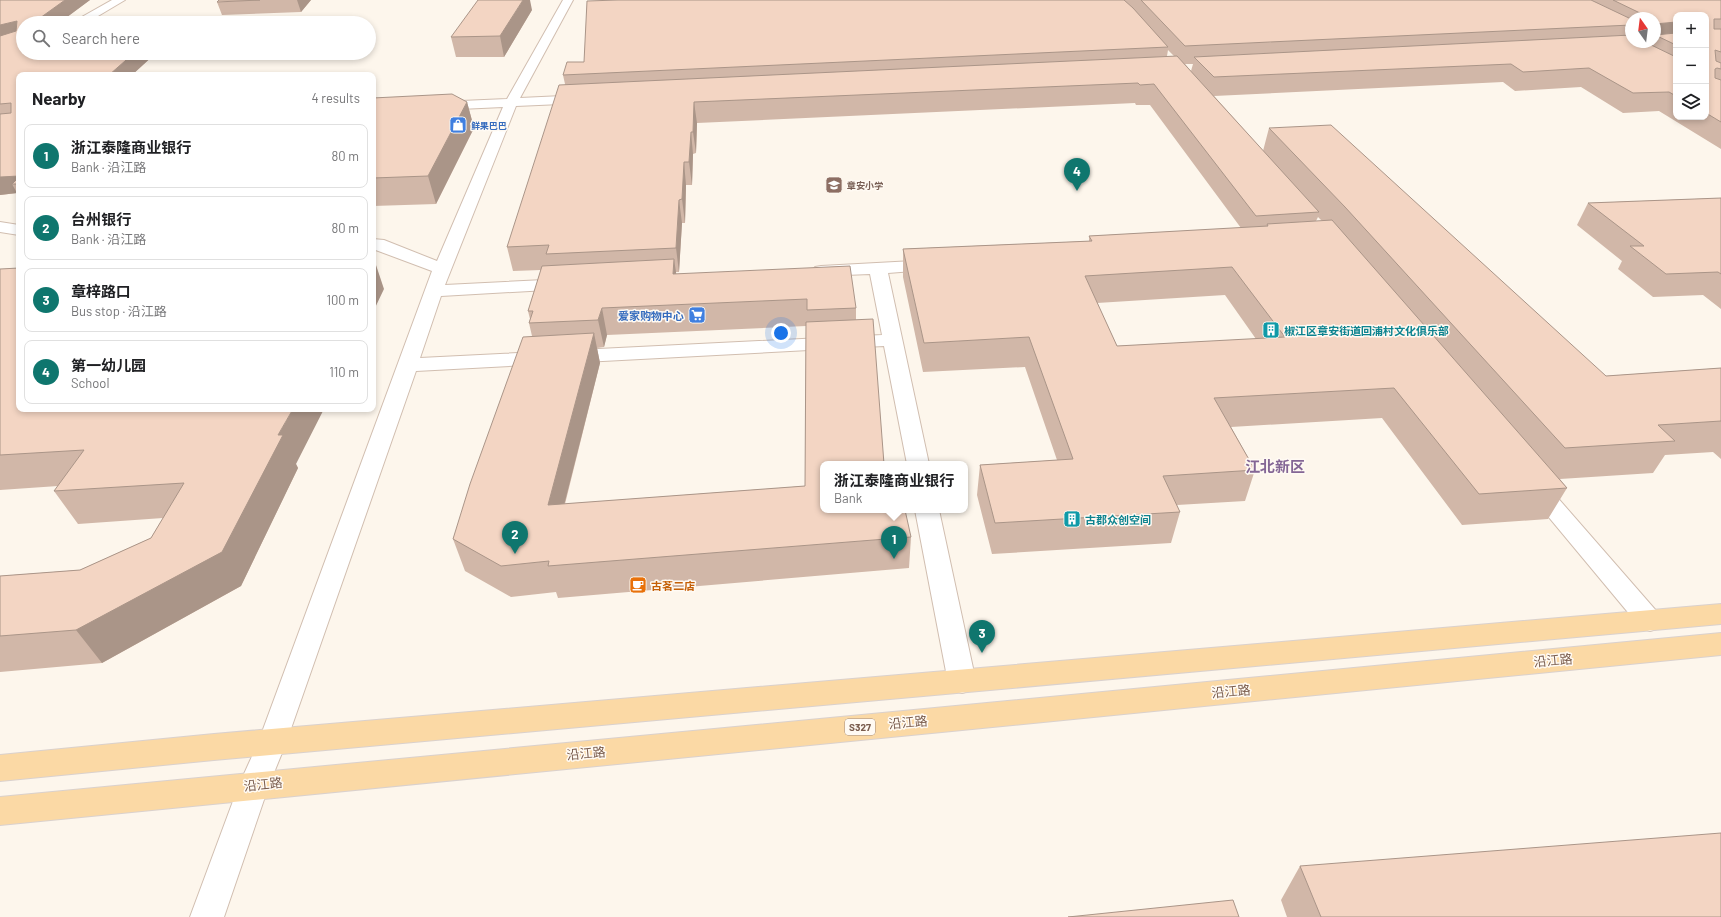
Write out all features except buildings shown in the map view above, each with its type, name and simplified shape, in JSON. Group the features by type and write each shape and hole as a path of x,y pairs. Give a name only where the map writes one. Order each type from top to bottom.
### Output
{"main road":[{"path":"0,768 1721,614"},
{"name":"沿江路","path":"0,811 254,785 1721,644"}],"street":[{"path":"91,16 120,0"},
{"path":"207,917 254,785 272,743 442,269 511,103 568,0"},
{"path":"427,106 598,98"},
{"path":"0,227 16,230"},
{"path":"376,244 442,269"},
{"path":"807,272 949,264"},
{"path":"878,268 917,461"},
{"path":"434,291 585,283"},
{"path":"408,365 893,340"},
{"path":"1522,470 1650,621"},
{"path":"928,513 962,682"}],"place":[{"name":"鲜果巴巴","path":"458,125"},
{"name":"章安小学","path":"834,185"},
{"name":"第一幼儿园","path":"1077,191"},
{"name":"爱家购物中心","path":"697,315"},
{"name":"椒江区章安街道回浦村文化俱乐部","path":"1271,330"},
{"name":"古郡众创空间","path":"1072,519"},
{"name":"台州银行","path":"515,554"},
{"name":"浙江泰隆商业银行","path":"894,559"},
{"name":"古茗二店","path":"638,585"},
{"name":"章梓路口","path":"982,653"}],"district":[{"name":"江北新区","path":"1275,466"}]}
